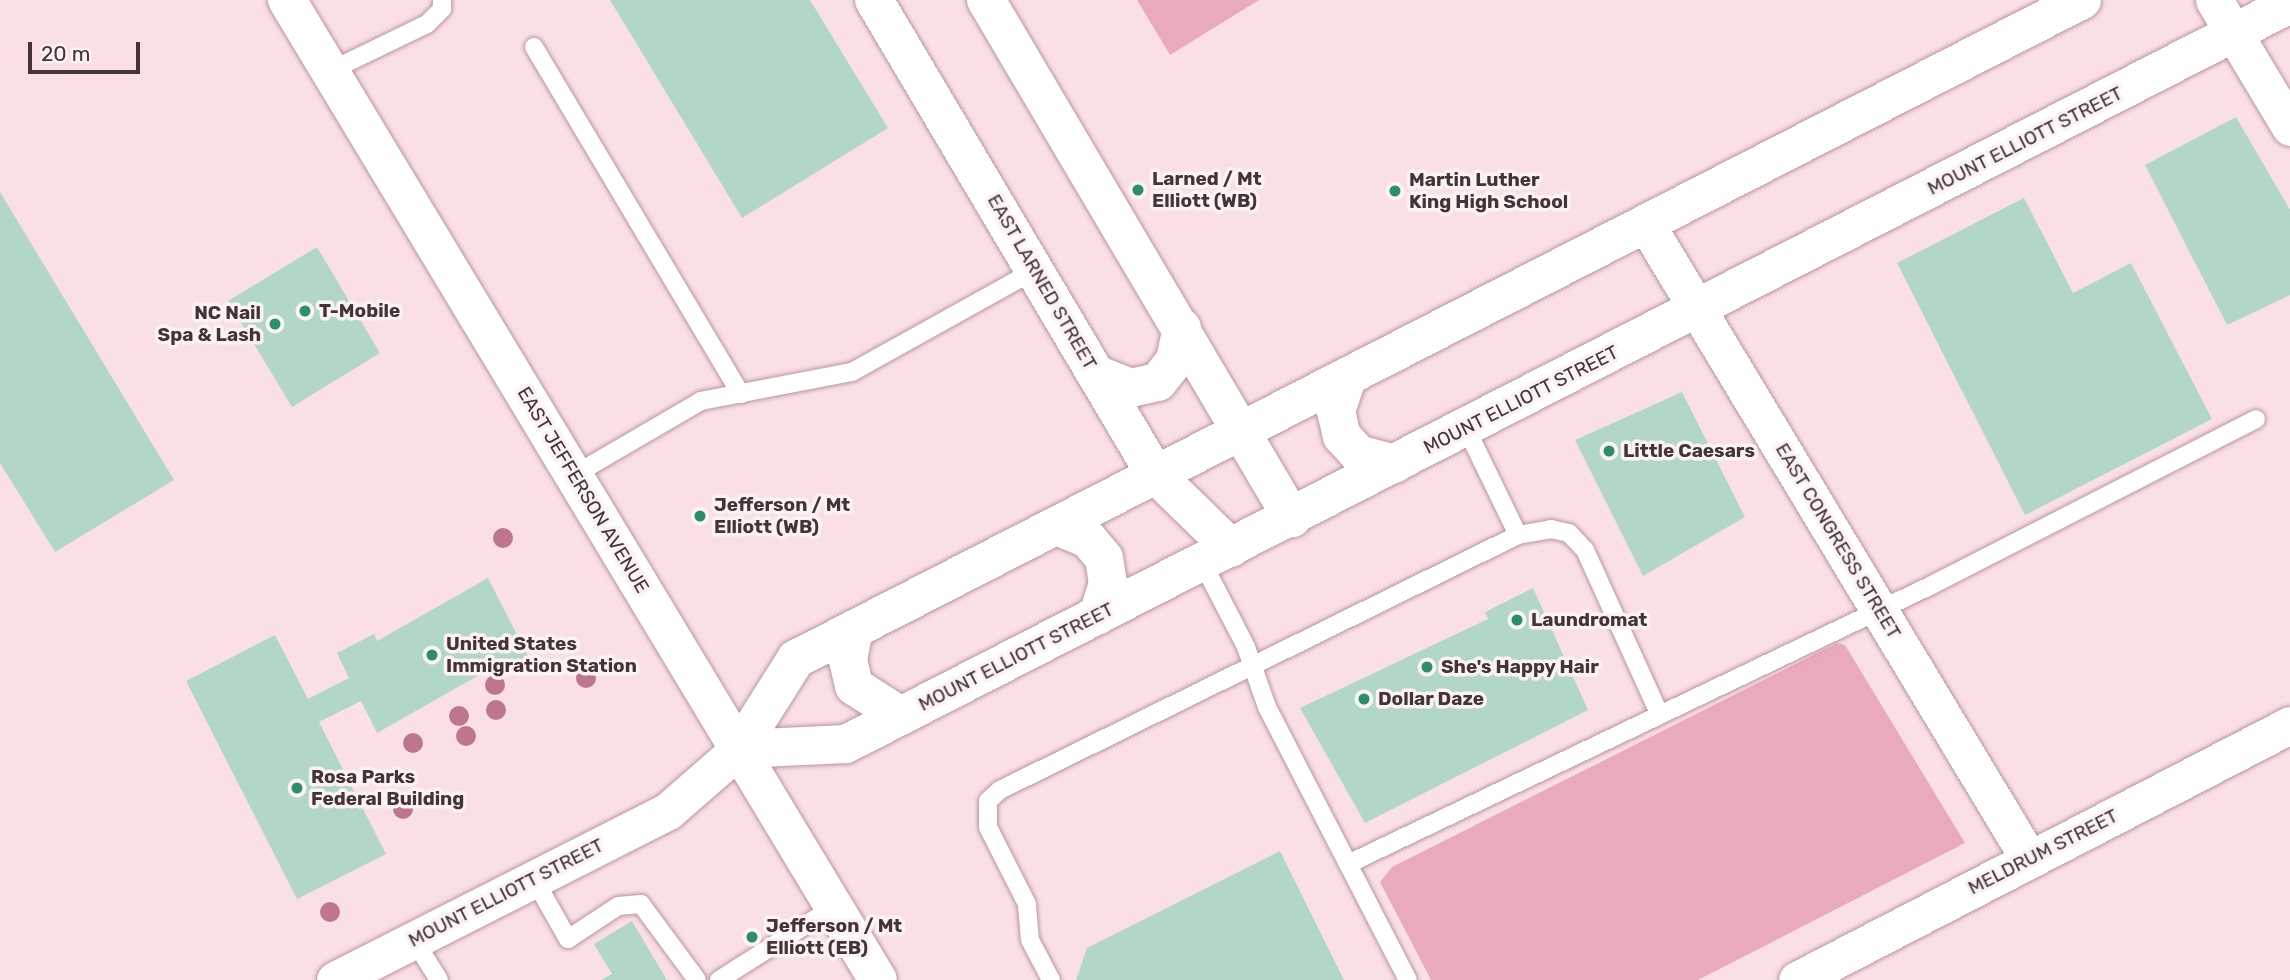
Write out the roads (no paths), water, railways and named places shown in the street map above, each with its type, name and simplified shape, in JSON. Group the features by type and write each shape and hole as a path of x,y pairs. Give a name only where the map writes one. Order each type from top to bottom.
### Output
{"main road":[{"name":"EAST JEFFERSON AVENUE","path":"287,0 878,980"},
{"name":"EAST LARNED STREET","path":"874,0 1155,474 1216,555"},
{"path":"986,0 1182,327 1292,518"},
{"name":"MOUNT ELLIOTT STREET","path":"739,749 796,659 2082,0"},
{"name":"MOUNT ELLIOTT STREET","path":"739,749 846,744 1292,518 2290,4"},
{"path":"1096,374 1131,388 1158,382 1175,360 1182,327"},
{"path":"1348,376 1336,411 1342,436 1358,454 1395,464"},
{"path":"1057,526 1088,539 1104,558 1108,583 1098,616"},
{"path":"855,629 848,660 854,686 901,716"}],"street":[{"path":"2214,0 2290,127"},
{"name":"EAST CONGRESS STREET","path":"1646,223 2029,859"},
{"name":"MELDRUM STREET","path":"1797,980 2290,725"},
{"name":"MOUNT ELLIOTT STREET","path":"335,980 668,811 739,749"}],"lane":[{"path":"330,71 427,24 442,0"},
{"path":"534,47 741,394"},
{"path":"574,475 701,401 852,372 1035,270"},
{"path":"1348,864 1879,610 2256,419"},
{"path":"1466,428 1518,535"},
{"path":"1051,980 1030,940 1027,904 988,827 988,801 1000,790 1518,535 1551,528 1569,533 1585,550 1659,713"},
{"path":"1216,555 1253,667 1348,864 1408,980"},
{"path":"534,879 568,939 618,906 641,904 697,980"},
{"path":"719,980 834,907"},
{"path":"414,940 439,980"}],"place":[{"name":"Larned / Mt Elliott (WB)","path":"1138,190"},
{"name":"Martin Luther King High School","path":"1395,191"},
{"name":"T-Mobile","path":"305,311"},
{"name":"NC Nail Spa & Lash","path":"275,324"},
{"name":"Little Caesars","path":"1609,451"},
{"name":"Jefferson / Mt Elliott (WB)","path":"700,516"},
{"name":"Laundromat","path":"1517,620"},
{"name":"United States Immigration Station","path":"432,655"},
{"name":"She's Happy Hair","path":"1427,667"},
{"name":"Dollar Daze","path":"1364,699"},
{"name":"Rosa Parks Federal Building","path":"297,788"},
{"name":"Jefferson / Mt Elliott (EB)","path":"752,937"}]}
